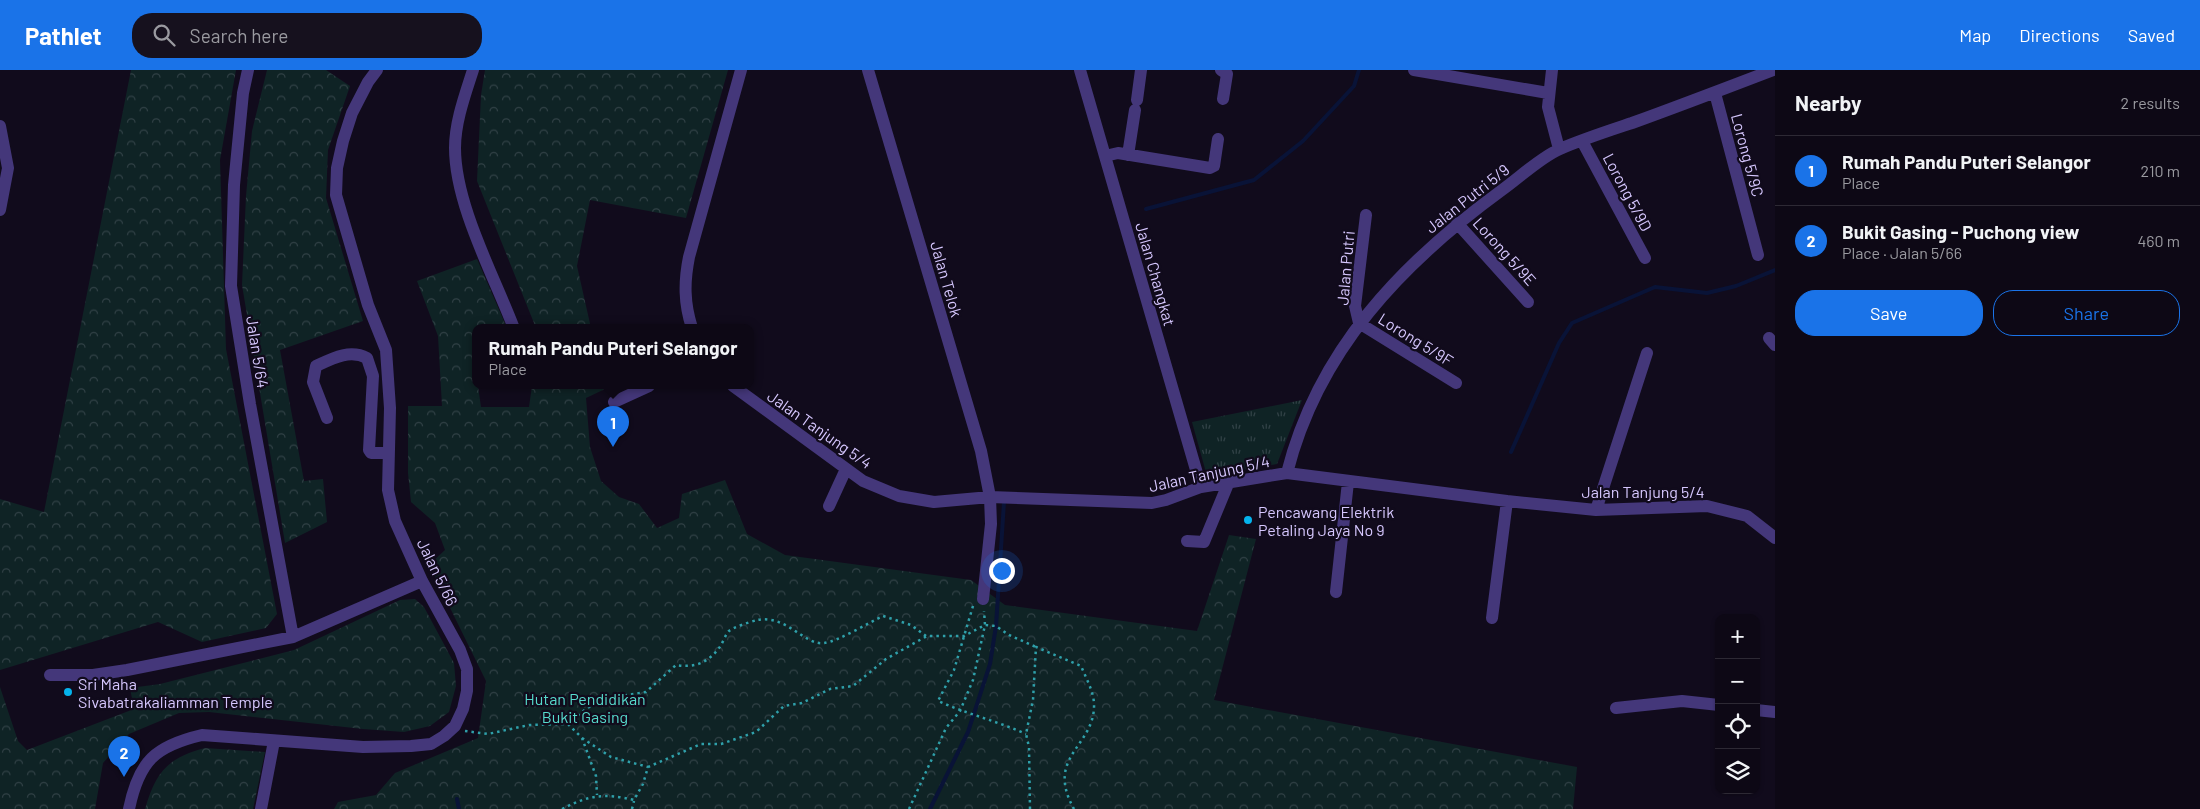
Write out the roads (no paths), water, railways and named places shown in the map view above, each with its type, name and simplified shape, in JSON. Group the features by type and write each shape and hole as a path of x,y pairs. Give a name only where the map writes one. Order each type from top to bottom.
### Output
{"street":[{"name":"Jalan 5/64","path":"248,70 243,93 234,185 231,286 250,404 293,637"},
{"name":"Jalan 5/66","path":"274,741 363,747 431,744 455,726 463,709 467,691 468,669 460,650 422,581 395,521 388,490 390,408 386,350 368,305 336,195 337,168 352,113 368,82 377,70"},
{"path":"473,70 459,118 455,147 457,172 462,200 513,324"},
{"path":"691,324 686,311 684,283 689,257 741,70"},
{"name":"Jalan Telok","path":"868,70 981,451 990,497 991,524 983,599"},
{"name":"Jalan Changkat","path":"1080,70 1202,487"},
{"path":"1128,155 1141,70"},
{"path":"1221,70 1227,74 1223,99"},
{"path":"1414,70 1548,93"},
{"path":"1552,70 1548,93 1550,122 1558,149"},
{"name":"Jalan Putri 5/9","path":"1288,473 1293,451 1307,416 1326,376 1359,323 1400,275 1457,223 1558,149 1715,93 1773,70"},
{"name":"Lorong 5/9C","path":"1715,93 1758,255"},
{"path":"0,126 8,168 0,210"},
{"path":"1105,156 1118,153 1210,168 1214,166 1218,139"},
{"name":"Lorong 5/9D","path":"1582,141 1645,258"},
{"name":"Jalan Putri","path":"1359,323 1355,306 1366,215"},
{"name":"Lorong 5/9E","path":"1457,223 1528,302"},
{"name":"Lorong 5/9F","path":"1359,323 1456,383"},
{"path":"1596,510 1647,353"},
{"path":"327,418 313,382 316,366 339,356 359,354 367,358 373,376 369,450 371,453 388,453"},
{"path":"614,402 642,389"},
{"name":"Jalan Tanjung 5/4","path":"737,389 863,481 899,496 934,502 990,497 1152,502 1166,500 1202,487 1288,473 1348,482 1596,510 1707,506 1747,516 1774,535"},
{"path":"829,506 846,469"},
{"path":"1336,592 1348,482"},
{"path":"1186,541 1204,542 1228,484"},
{"path":"1492,618 1507,501"},
{"path":"50,675 92,675 127,670 293,637 422,581"},
{"path":"1616,708 1682,701 1715,705"},
{"path":"1760,710 1775,712"},
{"path":"129,809 140,771 152,755 167,745 202,735 274,741 261,809"}],"waterway":[{"path":"1146,209 1254,180 1303,141 1354,86 1359,70"},
{"path":"1511,452 1559,343 1572,323 1655,287 1707,293 1736,286 1775,270"},
{"path":"930,809 968,732 990,664 996,626 1004,502"},
{"path":"457,799 459,809"}],"place":[{"name":"Rumah Pandu Puteri Selangor","path":"613,447"},
{"name":"Pencawang Elektrik Petaling Jaya No 9","path":"1248,520"},
{"name":"Sri Maha Sivabatrakaliamman Temple","path":"68,692"},
{"name":"Bukit Gasing - Puchong view","path":"124,777"}],"park label":[{"name":"Hutan Pendidikan Bukit Gasing","path":"585,707"}]}
